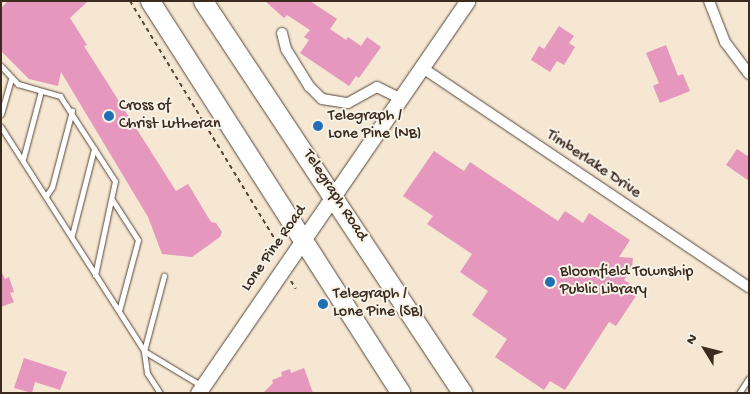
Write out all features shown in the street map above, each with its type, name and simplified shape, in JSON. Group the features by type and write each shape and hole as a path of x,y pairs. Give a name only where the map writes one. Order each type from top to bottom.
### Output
{"highway":[{"path":"150,1 401,393"},
{"name":"Telegraph Road","path":"203,1 334,194 462,393"}],"street":[{"name":"Lone Pine Road","path":"200,389 467,1"},
{"path":"708,1 725,42 749,74"},
{"path":"282,33 286,49 309,86 322,99 345,103 370,89 381,87 400,98"},
{"name":"Timberlake Drive","path":"421,67 749,287"}],"lane":[{"path":"1,66 11,79 18,84 60,96 72,111 115,181 113,201 95,275"},
{"path":"1,114 11,79"},
{"path":"23,159 41,91"},
{"path":"46,196 52,187 72,111"},
{"path":"1,127 72,235 95,275 144,351 200,389"},
{"path":"72,235 94,149"},
{"path":"113,201 138,240 119,311"},
{"path":"160,393 147,373 144,351 164,276"},
{"path":"739,393 749,378"}],"path":[{"path":"130,1 277,243 272,253 277,259"}],"building":[{"name":"Cross of Christ Lutheran","path":"8,1 88,1 70,18 87,45 84,46 176,191 188,184 211,222 216,223 222,232 220,237 192,257 162,254 148,217 61,72 58,86 29,79 1,51 1,8"},
{"path":"265,1 310,1 337,19 330,29 346,40 348,37 361,46 367,37 381,47 359,78 356,76 349,86 300,53 309,40 304,37 310,30 287,15 284,18"},
{"path":"559,26 574,36 569,43 575,47 564,65 557,61 550,72 531,60 539,46 544,49"},
{"path":"666,45 678,76 683,74 690,91 660,103 653,86 659,83 646,53"},
{"path":"737,149 749,157 749,181 726,165"},
{"path":"434,151 464,171 470,162 558,221 565,211 583,223 589,213 630,240 619,257 633,258 632,267 624,280 640,290 616,326 609,322 565,390 550,381 544,390 495,357 507,339 472,315 488,291 460,272 472,254 427,224 433,216 403,196"},
{"path":"1,271 5,279 9,277 14,292 10,293 14,302 1,307"},
{"path":"24,358 67,372 60,390 35,382 32,393 14,388"},
{"path":"304,368 313,393 263,393 273,383 272,380 282,376 281,372 290,369 291,373"}],"place":[{"name":"Cross of Christ Lutheran","path":"109,116"},
{"name":"Telegraph / Lone Pine (NB)","path":"318,126"},
{"name":"Bloomfield Township Public Library","path":"550,282"},
{"name":"Telegraph / Lone Pine (SB)","path":"323,304"}]}
